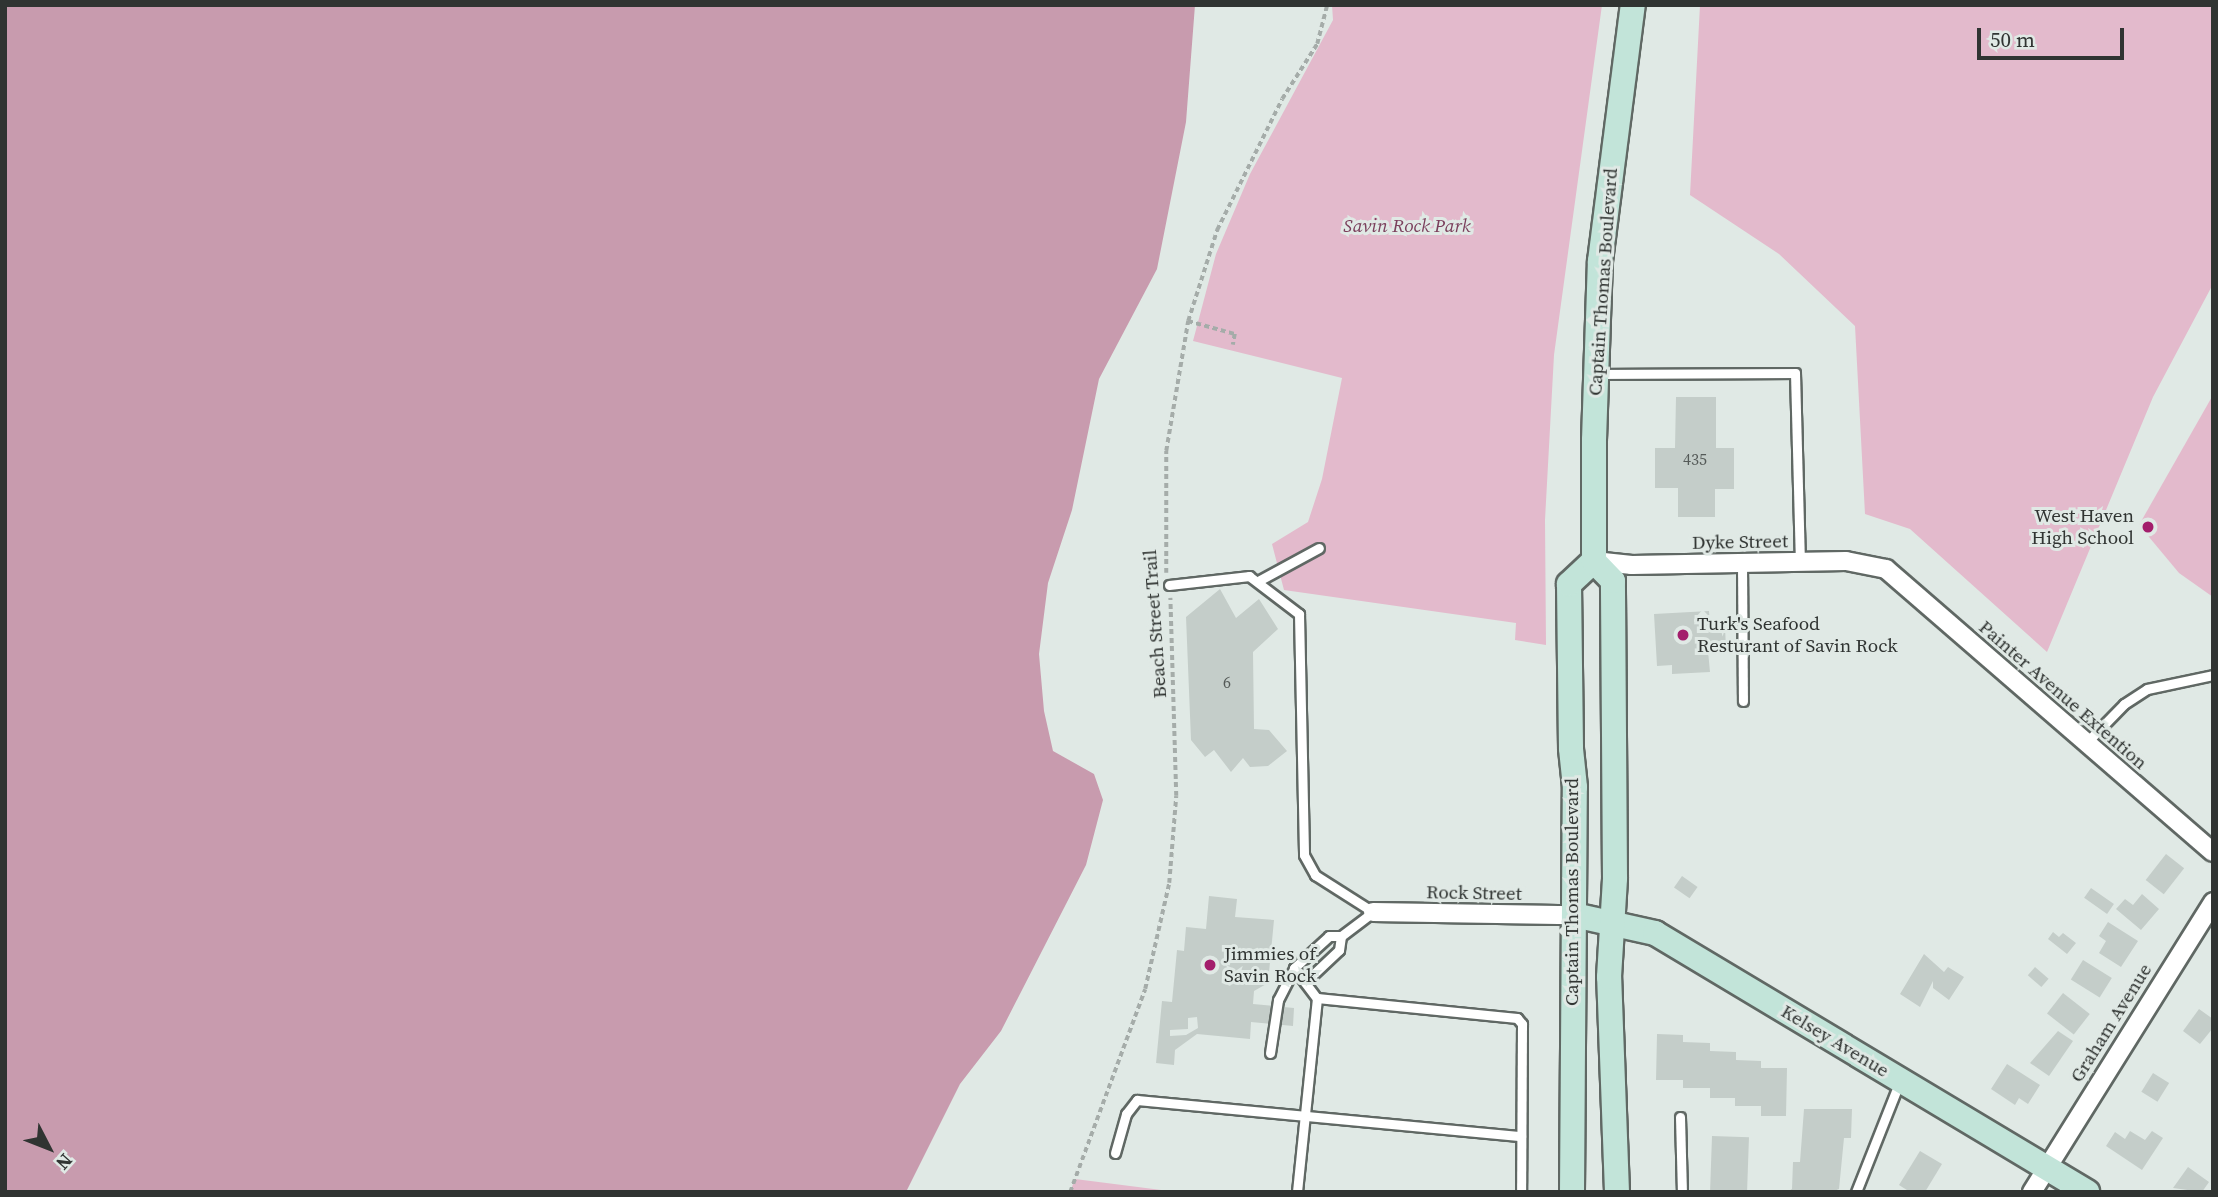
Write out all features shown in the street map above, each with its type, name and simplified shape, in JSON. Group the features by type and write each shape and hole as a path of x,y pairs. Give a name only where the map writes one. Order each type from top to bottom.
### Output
{"main road":[{"name":"Captain Thomas Boulevard","path":"1617,1192 1609,977 1613,921 1613,581 1594,561 1596,373 1606,205 1633,5"},
{"name":"Captain Thomas Boulevard","path":"1572,1192 1574,915 1569,584 1594,561"},
{"name":"Kelsey Avenue","path":"1574,915 1613,921 1655,933 2087,1192"}],"street":[{"name":"Dyke Street","path":"1594,561 1846,561 1886,569"},
{"name":"Painter Avenue Extention","path":"1886,569 2213,852"},
{"name":"Graham Avenue","path":"2032,1192 2045,1166 2213,902"},
{"name":"Rock Street","path":"1373,912 1574,915"}],"lane":[{"path":"1596,373 1796,373 1800,562"},
{"path":"1260,580 1319,548"},
{"path":"1742,563 1743,701"},
{"path":"1169,584 1236,576 1260,580 1299,614 1304,855 1315,875 1373,912 1341,936 1329,936 1294,968 1278,1000 1270,1054"},
{"path":"2086,743 2124,704 2147,689 2213,676"},
{"path":"1305,982 1339,950 1341,936"},
{"path":"1294,968 1317,998 1297,1192"},
{"path":"1317,998 1517,1018 1522,1024 1521,1192"},
{"path":"1856,1192 1901,1080"},
{"path":"1115,1153 1126,1114 1138,1100 1521,1136"},
{"path":"1680,1117 1682,1192"}],"path":[{"name":"Beach Street Trail","path":"1070,1192 1145,989 1169,883 1176,796 1169,584 1163,559 1164,478 1188,321 1227,206 1324,28 1327,5"},
{"path":"1188,321 1235,334 1233,345"}],"green space":[{"name":"Savin Rock Park","path":"1332,5 1602,5 1554,355 1545,520 1546,645 1515,640 1516,623 1284,590 1272,544 1308,522 1322,479 1342,378 1193,341 1216,254 1250,174 1333,20"},
{"path":"1700,5 2213,5 2213,284 2153,397 2047,652 1910,529 1865,514 1855,326 1779,254 1690,195"},
{"path":"2213,395 2213,597 2179,573 2139,525"},
{"path":"1075,1179 1177,1192 1070,1192"}],"shaded area":[{"path":"5,5 1195,5 1186,122 1157,269 1099,379 1072,510 1048,583 1039,654 1044,711 1053,751 1094,774 1103,800 1086,865 1001,1031 960,1084 906,1192 5,1192"}],"building":[{"path":"1676,397 1716,397 1716,448 1734,448 1734,489 1715,489 1715,517 1678,517 1678,488 1655,488 1655,448 1675,448"},
{"path":"1220,589 1236,618 1259,599 1278,629 1253,652 1254,729 1269,730 1287,751 1268,766 1250,767 1243,758 1231,772 1214,750 1205,757 1191,740 1186,617"},
{"path":"1709,611 1710,627 1725,626 1726,650 1708,651 1710,672 1672,674 1672,665 1657,666 1654,614"},
{"path":"2166,854 2184,868 2164,894 2146,880"},
{"path":"1682,876 1698,887 1690,898 1674,887"},
{"path":"2091,888 2114,904 2107,914 2084,898"},
{"path":"2142,894 2159,909 2141,930 2116,909 2125,899 2133,905"},
{"path":"1209,896 1237,899 1235,917 1274,920 1268,983 1254,991 1253,1004 1294,1008 1293,1026 1251,1022 1250,1039 1197,1034 1175,1050 1174,1065 1156,1063 1162,1001 1172,1002 1177,950 1184,951 1186,927 1206,929","holes":["1197,1017 1198,1028 1186,1035 1170,1036 1170,1030 1188,1029 1188,1018"]},
{"path":"2108,922 2138,941 2121,967 2099,953 2106,941 2099,936"},
{"path":"2053,932 2059,937 2063,933 2076,943 2067,954 2048,939"},
{"path":"1924,954 1944,972 1948,967 1964,977 1949,1000 1933,988 1933,981 1920,1007 1900,994"},
{"path":"2083,960 2112,978 2100,998 2071,980"},
{"path":"2035,967 2049,979 2041,987 2028,975"},
{"path":"2063,993 2090,1014 2074,1034 2047,1013"},
{"path":"2199,1009 2213,1019 2213,1028 2200,1044 2183,1031"},
{"path":"2058,1031 2073,1041 2049,1076 2030,1063"},
{"path":"1657,1034 1683,1035 1683,1042 1710,1043 1710,1051 1736,1052 1736,1060 1761,1061 1761,1068 1787,1068 1786,1116 1761,1116 1761,1106 1735,1106 1735,1098 1710,1098 1710,1088 1683,1088 1683,1080 1656,1080"},
{"path":"2007,1064 2040,1085 2028,1104 2019,1098 2015,1105 1991,1089"},
{"path":"2153,1073 2169,1083 2157,1102 2141,1092"},
{"path":"1804,1109 1852,1109 1851,1138 1844,1138 1839,1189 1832,1192 1787,1192 1792,1189 1793,1162 1800,1162"},
{"path":"2130,1131 2145,1140 2152,1131 2163,1138 2142,1170 2106,1146 2115,1132 2125,1139"},
{"path":"1712,1136 1749,1137 1747,1192 1710,1192"},
{"path":"1920,1151 1942,1164 1925,1192 1910,1192 1899,1185"},
{"path":"2188,1167 2209,1182 2202,1192 2173,1188"}],"place":[{"name":"West Haven High School","path":"2148,527"},
{"name":"Turk's Seafood Resturant of Savin Rock","path":"1683,635"},
{"name":"Jimmies of Savin Rock","path":"1210,965"}]}
